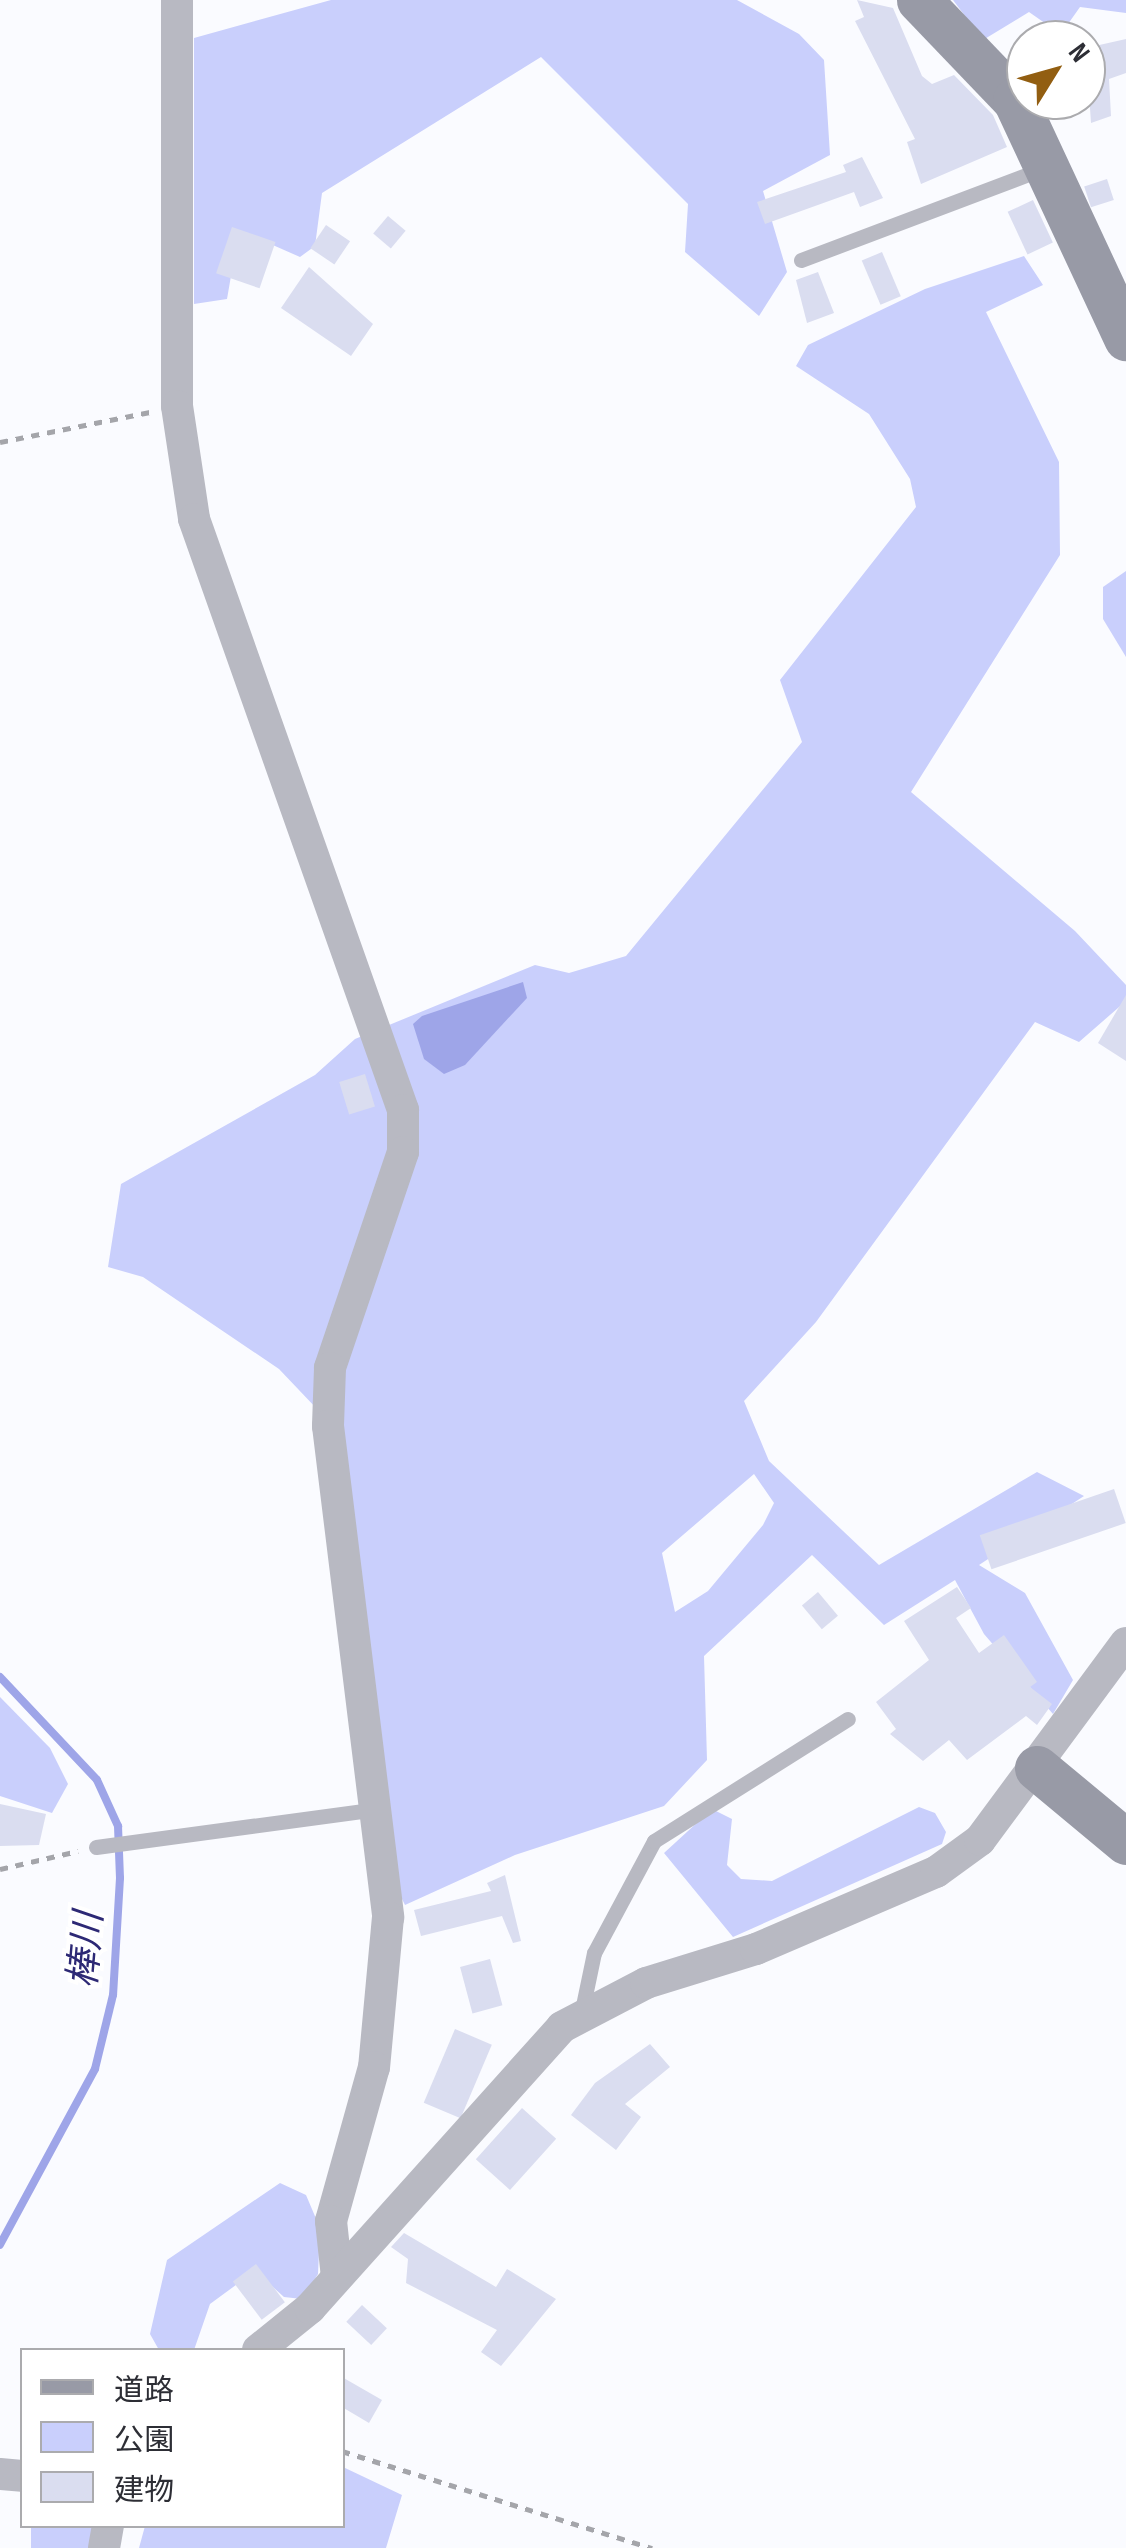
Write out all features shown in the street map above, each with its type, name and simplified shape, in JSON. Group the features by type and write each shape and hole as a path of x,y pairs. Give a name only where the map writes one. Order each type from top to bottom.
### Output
{"street":[{"path":"177,0 178,406 218,600 403,1110 403,1152 330,1368 328,1426 376,1809 387,2000 331,2221 337,2277"},
{"path":"919,0 1015,100 1050,166 1114,269 1126,338"},
{"path":"260,2348 337,2277 581,2014 936,1872 980,1840 1126,1643"},
{"path":"1037,1768 1126,1842"}],"lane":[{"path":"801,260 1050,166"},
{"path":"581,2014 594,1953 654,1841 848,1718"},
{"path":"96,1847 376,1809"}],"path":[{"path":"0,442 178,406"},
{"path":"0,1869 96,1847"},
{"path":"345,2451 652,2548"}],"green space":[{"path":"331,0 737,0 799,34 824,60 830,155 763,191 787,272 759,316 685,252 688,204 541,57 322,193 315,246 300,257 239,230 227,299 194,304 194,38"},
{"path":"953,0 1126,0 1126,13 1080,7 1071,20 1040,20 1029,12 1016,20 1006,20 1006,26 983,40"},
{"path":"1024,256 1043,285 986,312 1059,462 1060,555 911,792 1075,931 1126,985 1126,1001 1079,1042 1035,1022 816,1322 744,1401 769,1461 879,1565 1037,1472 1084,1496 979,1565 1025,1593 1073,1680 1053,1714 984,1634 955,1580 884,1625 812,1555 704,1656 707,1760 664,1806 515,1855 405,1905 395,1885 337,1430 279,1369 143,1277 108,1267 121,1184 315,1075 355,1039 535,965 569,973 626,956 802,742 780,680 916,507 910,479 869,414 796,366 808,345 925,289","holes":["754,1474 774,1503 763,1525 708,1591 675,1612 662,1553"]},
{"path":"1126,571 1126,657 1103,619 1103,587"},
{"path":"0,1697 50,1748 68,1784 52,1813 0,1796"},
{"path":"919,1807 935,1813 946,1832 942,1844 733,1937 664,1853 712,1809 732,1819 727,1865 741,1879 772,1881"},
{"path":"280,2183 306,2195 320,2228 318,2274 302,2299 284,2297 255,2271 210,2304 195,2348 158,2348 150,2334 167,2260"},
{"path":"345,2468 402,2495 386,2548 139,2548 144,2528 345,2528"},
{"path":"31,2528 97,2528 97,2548 31,2548"}],"shaded area":[{"path":"523,982 527,998 465,1065 444,1074 424,1059 413,1024 422,1016"}],"building":[{"path":"857,0 893,8 922,76 932,84 954,75 993,115 1007,147 921,184 907,142 915,139 855,21 864,17"},
{"path":"1126,39 1126,73 1109,79 1111,116 1106,118 1106,44"},
{"path":"862,157 883,198 860,207 854,192 765,224 757,202 846,172 843,165"},
{"path":"1107,179 1114,200 1091,207 1084,186"},
{"path":"1033,200 1053,243 1027,254 1008,212"},
{"path":"388,216 406,231 391,248 373,234"},
{"path":"326,225 350,241 334,264 310,248"},
{"path":"232,227 275,242 260,288 216,273"},
{"path":"882,252 901,296 881,305 862,261"},
{"path":"309,267 373,324 351,356 281,308"},
{"path":"818,272 834,313 807,323 796,280"},
{"path":"1126,995 1126,1061 1098,1043"},
{"path":"365,1074 375,1107 349,1114 339,1082"},
{"path":"1114,1489 1126,1523 991,1569 980,1535"},
{"path":"957,1587 971,1608 956,1618 979,1653 1004,1635 1037,1682 1030,1687 1052,1704 1037,1725 1026,1716 967,1760 949,1740 923,1761 890,1734 896,1729 876,1702 929,1660 904,1621"},
{"path":"818,1592 838,1616 822,1629 802,1605"},
{"path":"0,1804 46,1814 39,1845 0,1846"},
{"path":"505,1875 521,1941 513,1943 502,1916 421,1936 414,1910 491,1891 487,1883"},
{"path":"490,1959 502,2005 472,2013 460,1967"},
{"path":"455,2029 492,2045 461,2118 424,2103"},
{"path":"650,2044 670,2067 625,2104 641,2117 616,2150 571,2115 595,2083"},
{"path":"522,2108 556,2139 510,2190 476,2159"},
{"path":"404,2233 496,2287 507,2269 556,2299 501,2366 481,2352 497,2330 406,2283 408,2259 391,2247"},
{"path":"256,2264 285,2302 262,2320 233,2281"},
{"path":"362,2305 387,2328 371,2345 346,2322"},
{"path":"345,2379 382,2400 369,2423 345,2409"}],"waterway":[{"name":"棒川","path":"0,1677 97,1780 118,1826 120,1878 113,1995 95,2069 0,2245"}]}
